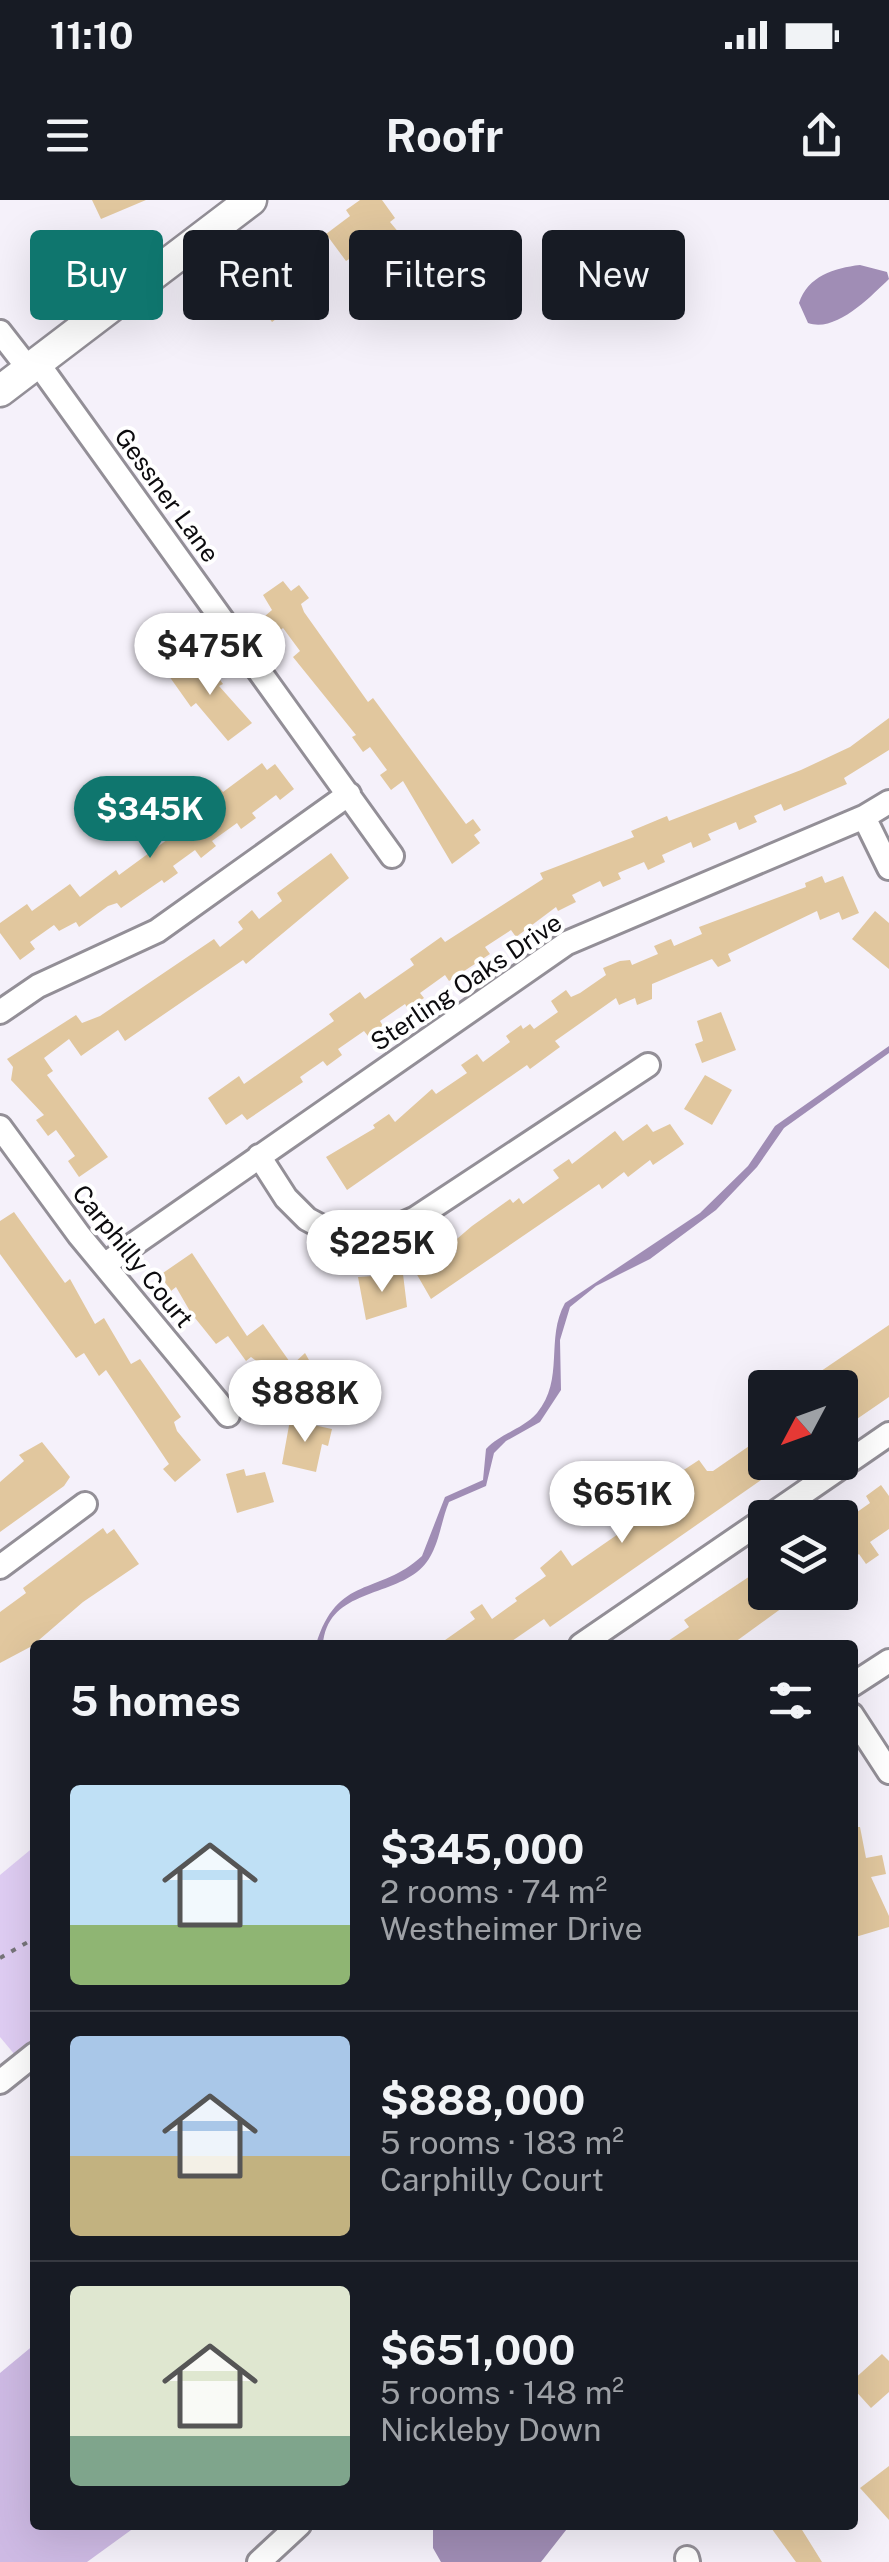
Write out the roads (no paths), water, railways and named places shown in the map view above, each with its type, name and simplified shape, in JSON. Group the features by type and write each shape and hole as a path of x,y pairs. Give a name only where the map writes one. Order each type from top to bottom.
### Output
{"main road":[{"path":"0,392 250,200"}],"street":[{"name":"Gessner Lane","path":"0,332 33,365 392,856"},
{"path":"0,1012 38,986 157,931 349,794"},
{"name":"Sterling Oaks Drive","path":"104,1265 567,943 864,818 889,802"},
{"path":"864,818 889,868"},
{"path":"259,1156 286,1198 307,1219 337,1235 371,1238 416,1218 648,1065"},
{"name":"Carphilly Court","path":"0,1127 104,1265 228,1416"},
{"path":"792,1500 889,1434"},
{"path":"0,1567 84,1504"},
{"path":"589,1640 748,1530"},
{"path":"858,1681 889,1661"},
{"path":"858,1724 889,1772"},
{"path":"0,2082 30,2058"},
{"path":"259,2562 294,2530"}]}
